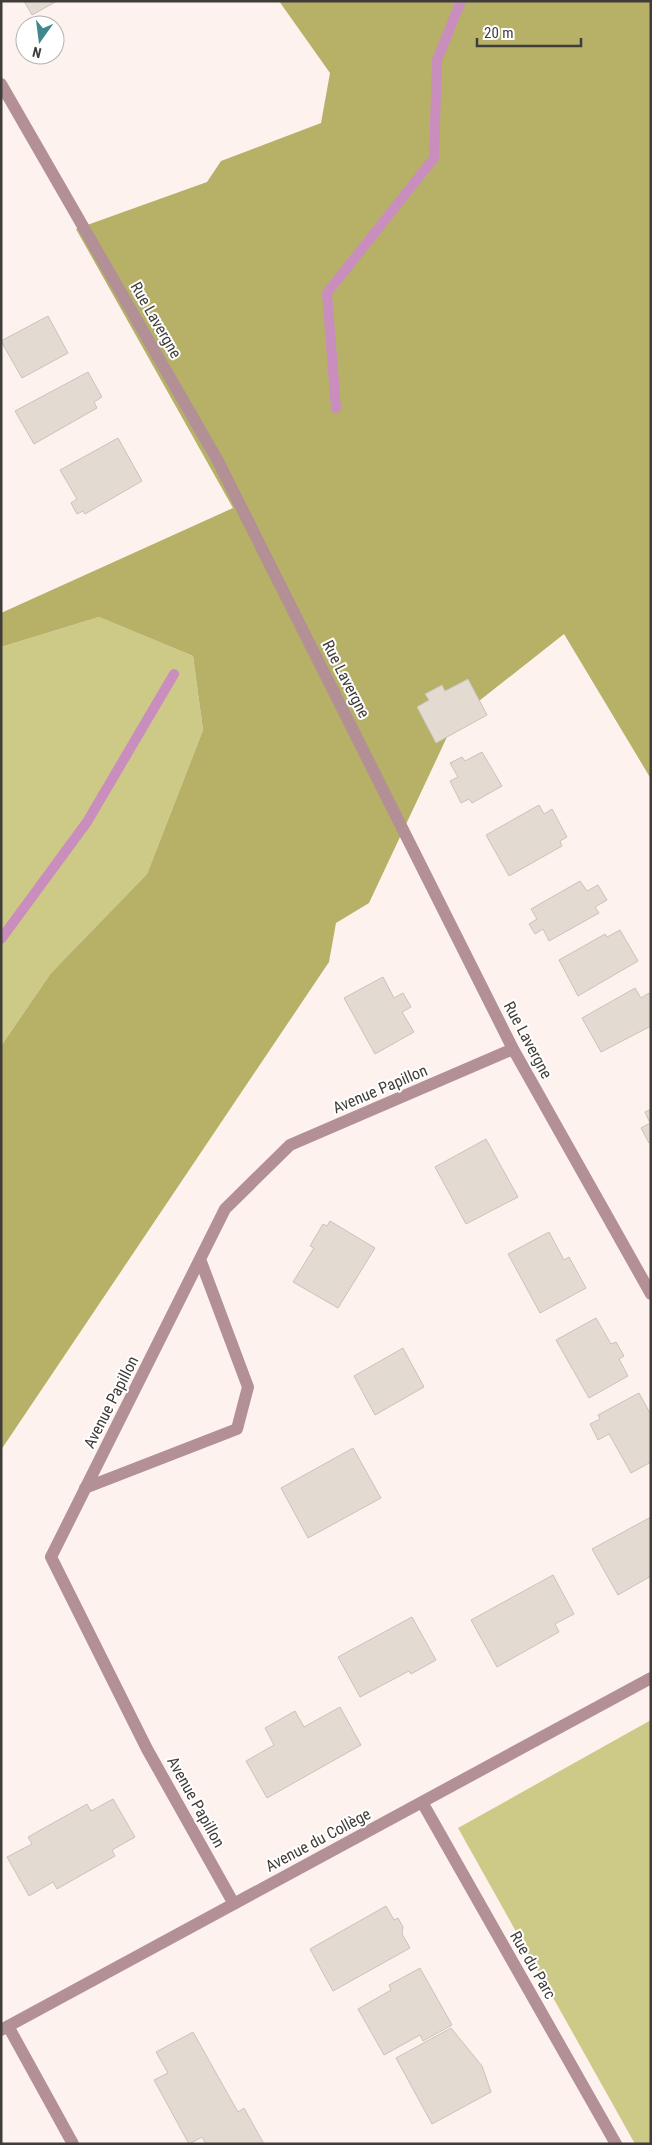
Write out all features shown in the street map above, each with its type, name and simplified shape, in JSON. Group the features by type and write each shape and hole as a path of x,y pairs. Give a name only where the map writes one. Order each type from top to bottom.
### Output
{"street":[{"name":"Rue Lavergne","path":"1,84 218,461 513,1049 651,1294"},
{"name":"Avenue Papillon","path":"234,1904 147,1749 51,1557 225,1209 290,1145 513,1049"},
{"path":"86,1488 237,1429 248,1386 200,1259"},
{"name":"Avenue du Collège","path":"5,2028 651,1678"},
{"name":"Rue du Parc","path":"422,1802 616,2144"},
{"path":"5,2028 72,2144"}],"shaded area":[{"path":"279,1 651,1 651,779 564,634 455,720 369,903 336,923 329,962 1,1450 1,1046 51,973 147,874 203,730 193,656 99,617 1,647 1,613 233,508 76,229 207,182 221,161 321,123 330,73"},
{"path":"99,617 193,656 203,730 147,874 51,973 1,1046 1,647"},
{"path":"651,1720 651,2144 635,2144 458,1828"}],"building":[{"path":"24,1 57,1 32,15"},
{"path":"48,316 68,353 22,378 1,341"},
{"path":"88,372 102,397 94,402 97,408 34,444 15,411"},
{"path":"118,438 142,481 85,514 83,511 77,514 71,503 77,499 60,470"},
{"path":"468,679 487,715 436,743 417,707 429,700 425,694 442,685 445,691"},
{"path":"482,752 502,786 472,803 469,799 461,803 450,781 458,777 450,763 462,757 465,761"},
{"path":"539,805 544,814 552,809 567,837 560,841 562,846 509,876 486,835"},
{"path":"580,881 587,891 598,885 607,900 595,907 599,913 549,941 543,929 535,934 529,924 537,919 531,909"},
{"path":"620,930 638,961 578,996 559,960 605,934 607,937"},
{"path":"383,977 394,998 403,993 411,1007 402,1012 414,1032 375,1054 344,998"},
{"path":"635,988 641,998 649,993 651,997 651,1026 601,1052 582,1018"},
{"path":"651,1109 651,1142 649,1143 641,1128 650,1123 645,1112"},
{"path":"486,1139 518,1197 466,1224 435,1167"},
{"path":"330,1221 375,1248 338,1308 293,1282 314,1248 310,1246 323,1224 327,1226"},
{"path":"549,1232 564,1260 569,1257 586,1288 540,1313 508,1254"},
{"path":"596,1318 611,1344 616,1342 624,1356 619,1359 628,1376 589,1398 556,1340"},
{"path":"403,1348 424,1387 375,1415 354,1376"},
{"path":"639,1393 651,1415 651,1462 631,1473 609,1434 598,1440 590,1424 600,1419 598,1415"},
{"path":"353,1448 381,1498 308,1538 281,1488"},
{"path":"651,1517 651,1576 618,1595 592,1549"},
{"path":"553,1575 574,1614 555,1624 559,1632 497,1667 471,1620"},
{"path":"412,1617 436,1660 411,1674 409,1671 360,1697 338,1657"},
{"path":"340,1707 361,1745 267,1798 246,1761 274,1745 265,1728 295,1711 304,1727"},
{"path":"113,1799 135,1837 112,1850 115,1856 57,1889 53,1882 29,1896 7,1857 32,1844 28,1837 87,1804 91,1811"},
{"path":"386,1906 394,1920 398,1918 403,1927 402,1934 410,1948 333,1991 310,1949"},
{"path":"420,1968 452,2025 423,2041 420,2035 384,2055 358,2009 391,1990 389,1985"},
{"path":"451,2028 482,2066 491,2092 432,2124 396,2058"},
{"path":"193,2032 238,2112 244,2108 264,2144 206,2144 202,2137 189,2144 154,2080 168,2073 156,2052"}],"waterway":[{"path":"336,408 327,293 434,158 437,60 461,1"},
{"path":"1,939 87,822 174,674"}]}
